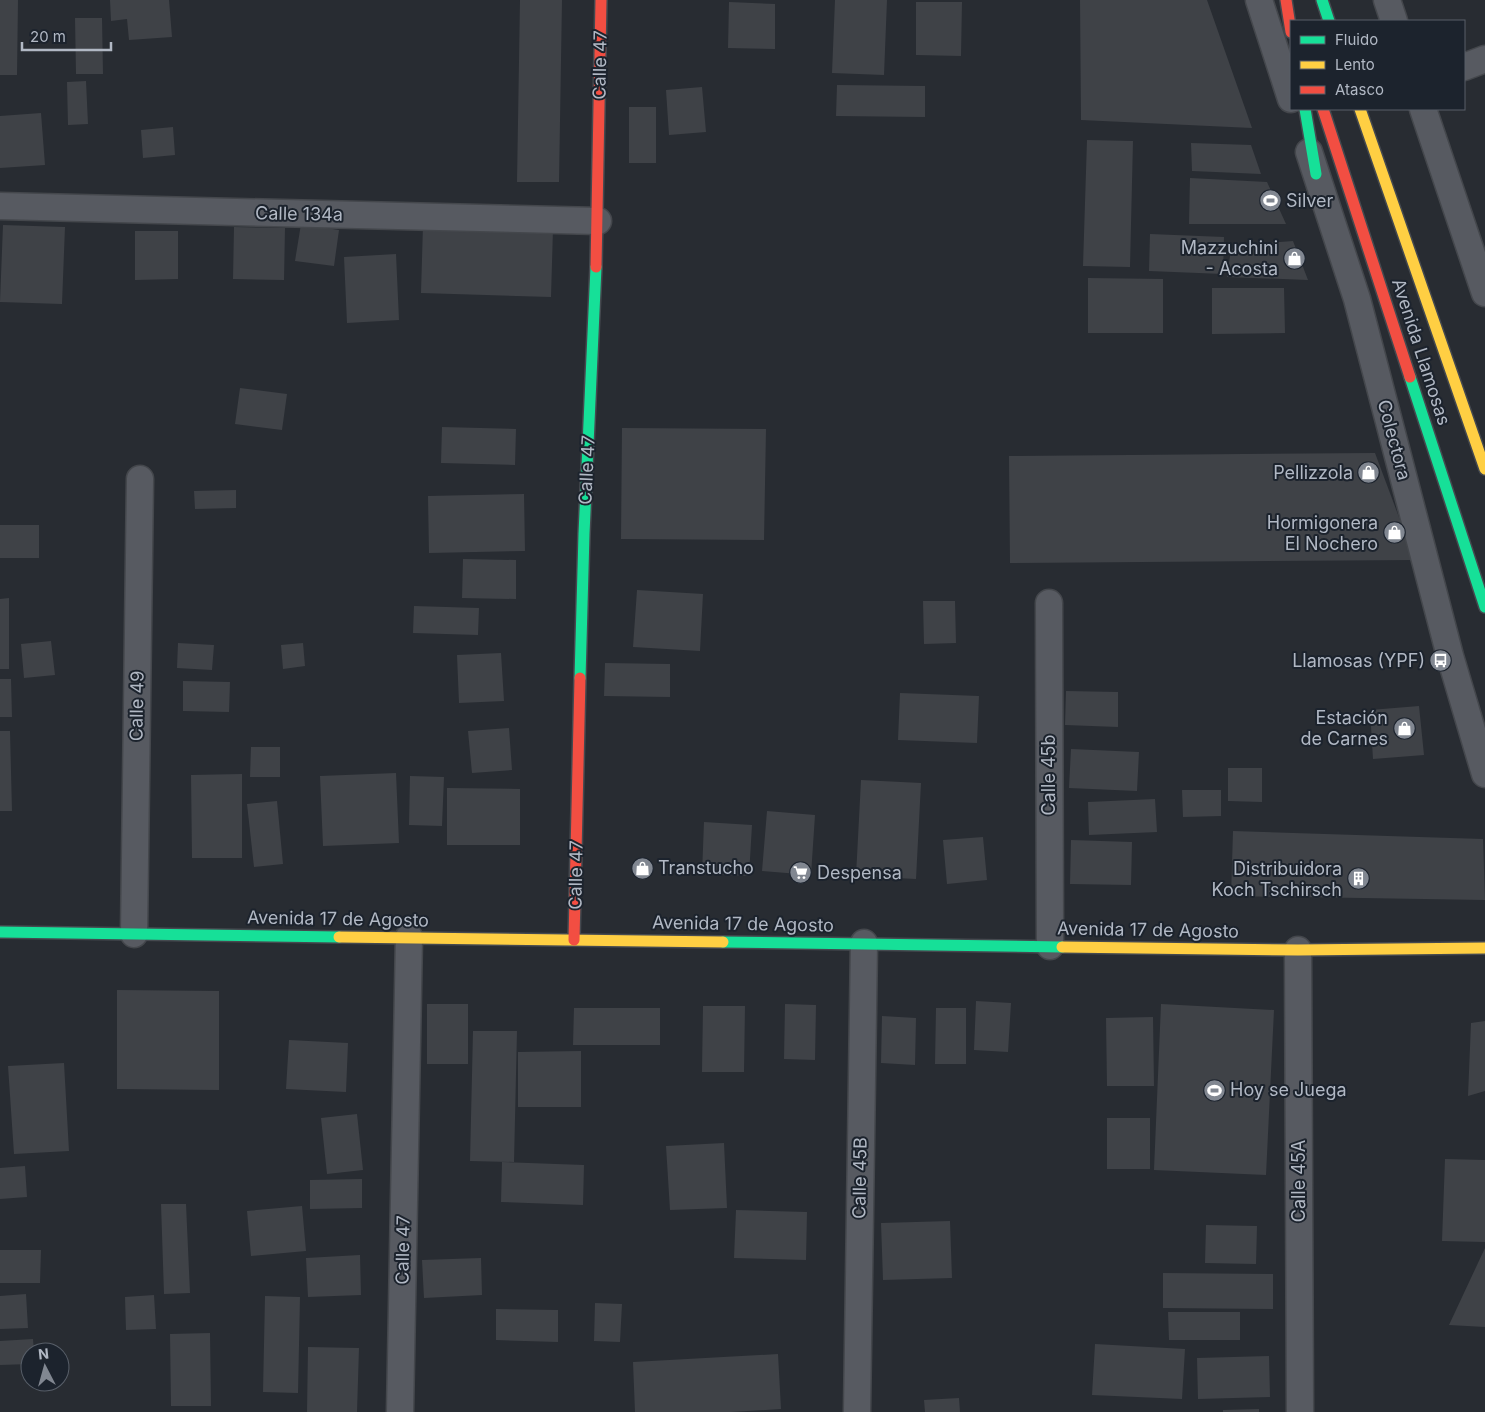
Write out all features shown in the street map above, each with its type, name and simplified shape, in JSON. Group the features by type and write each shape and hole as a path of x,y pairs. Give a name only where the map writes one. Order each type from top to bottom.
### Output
{"main road":[{"name":"Calle 47","path":"574,940 584,534 598,221 600,0"},
{"path":"1287,0 1294,20"},
{"path":"1287,0 1290,24"},
{"path":"1322,0 1329,20"},
{"path":"1304,110 1316,174"},
{"name":"Avenida Llamosas","path":"1323,110 1485,607"},
{"name":"Avenida Llamosas","path":"1360,110 1484,468"},
{"path":"1484,468 1485,451"},
{"name":"Avenida 17 de Agosto","path":"0,932 1298,950 1485,948"}],"street":[{"path":"1259,0 1290,96"},
{"path":"1387,0 1394,20"},
{"path":"1465,67 1485,60"},
{"name":"Colectora","path":"1294,110 1357,299 1448,646 1485,774"},
{"path":"1423,110 1485,293"},
{"name":"Calle 134a","path":"0,206 598,221"},
{"name":"Calle 49","path":"134,934 140,479"},
{"name":"Calle 45b","path":"1049,603 1050,946"},
{"name":"Calle 47","path":"400,1412 409,937"},
{"name":"Calle 45B","path":"857,1412 864,943"},
{"name":"Calle 45A","path":"1298,950 1300,1412"}],"building":[{"path":"0,0 18,0 17,75 0,75"},
{"path":"110,0 169,0 172,37 129,40 127,19 111,21"},
{"path":"520,0 562,0 559,182 517,182"},
{"path":"835,0 887,0 884,75 832,73"},
{"path":"1080,0 1207,0 1252,128 1081,120"},
{"path":"729,2 775,4 775,49 728,48"},
{"path":"916,2 962,2 961,56 916,55"},
{"path":"75,18 102,18 103,74 76,74"},
{"path":"86,81 88,124 68,125 67,82"},
{"path":"837,85 925,86 925,117 836,116"},
{"path":"702,87 706,132 669,135 666,90"},
{"path":"629,107 656,107 656,163 629,163"},
{"path":"41,113 45,165 0,168 0,116"},
{"path":"173,127 175,155 143,158 141,130"},
{"path":"1087,140 1133,141 1130,267 1083,266"},
{"path":"1191,143 1251,145 1261,174 1192,171"},
{"path":"1190,178 1267,182 1286,224 1189,224"},
{"path":"301,224 339,230 334,266 295,261"},
{"path":"3,225 65,227 62,304 0,302"},
{"path":"423,225 553,229 551,297 421,293"},
{"path":"234,227 285,228 284,280 233,279"},
{"path":"135,231 178,231 178,279 135,280"},
{"path":"1150,234 1224,237 1223,274 1149,271"},
{"path":"1293,241 1308,280 1227,277 1231,249 1252,244"},
{"path":"396,254 399,320 347,323 344,257"},
{"path":"1088,278 1163,279 1163,333 1088,333"},
{"path":"1212,288 1284,288 1285,333 1212,334"},
{"path":"240,388 287,394 282,430 235,424"},
{"path":"442,427 516,429 515,465 441,463"},
{"path":"622,428 766,429 764,540 621,539"},
{"path":"1375,453 1415,560 1010,563 1009,456"},
{"path":"236,490 236,508 195,509 194,491"},
{"path":"524,494 525,551 429,553 428,496"},
{"path":"0,525 39,525 39,558 0,558"},
{"path":"463,559 516,560 516,599 462,598"},
{"path":"637,590 703,594 700,651 633,647"},
{"path":"9,598 9,669 0,669 0,599"},
{"path":"923,601 955,601 956,643 924,644"},
{"path":"414,606 479,608 478,635 413,633"},
{"path":"51,641 55,675 24,678 21,644"},
{"path":"178,643 214,645 212,670 177,668"},
{"path":"303,643 305,666 283,669 281,645"},
{"path":"501,653 504,701 459,703 457,655"},
{"path":"605,663 670,664 670,697 604,696"},
{"path":"0,679 11,679 12,717 0,717"},
{"path":"183,681 230,682 229,712 183,711"},
{"path":"1066,691 1118,692 1118,727 1065,725"},
{"path":"900,693 979,696 977,743 898,740"},
{"path":"1419,706 1424,755 1373,759 1370,710"},
{"path":"509,728 512,770 472,773 468,731"},
{"path":"0,731 10,731 12,811 0,811"},
{"path":"251,747 280,747 280,777 250,777"},
{"path":"1071,749 1139,752 1137,791 1069,788"},
{"path":"1228,768 1262,768 1262,802 1228,801"},
{"path":"396,773 399,843 323,846 320,776"},
{"path":"242,774 242,858 192,858 191,775"},
{"path":"410,776 444,777 442,826 409,825"},
{"path":"861,780 921,783 916,879 856,876"},
{"path":"447,788 520,789 520,845 447,845"},
{"path":"1182,790 1221,790 1221,816 1183,817"},
{"path":"1155,799 1157,832 1089,835 1088,802"},
{"path":"277,801 283,864 254,867 247,804"},
{"path":"767,811 815,815 811,875 762,871"},
{"path":"704,822 752,825 749,876 702,874"},
{"name":"Distribuidora Koch Tschirsch","path":"1233,831 1483,839 1485,900 1231,896"},
{"path":"983,837 987,880 947,884 943,840"},
{"path":"1071,840 1132,842 1131,885 1070,884"},
{"path":"117,990 219,991 219,1090 117,1089"},
{"path":"976,1001 1011,1003 1008,1052 974,1050"},
{"path":"427,1004 468,1004 468,1064 427,1064"},
{"path":"785,1004 816,1005 815,1060 784,1059"},
{"name":"Hoy se Juega","path":"1161,1004 1274,1010 1266,1175 1154,1170"},
{"path":"703,1006 745,1006 744,1072 702,1072"},
{"path":"574,1008 660,1008 660,1045 573,1045"},
{"path":"936,1008 966,1008 966,1064 935,1064"},
{"path":"882,1016 916,1018 915,1065 881,1063"},
{"path":"1153,1017 1154,1086 1107,1086 1106,1018"},
{"path":"1485,1021 1485,1091 1468,1096 1471,1023"},
{"path":"473,1031 517,1031 514,1162 470,1161"},
{"path":"289,1040 348,1043 346,1092 286,1089"},
{"path":"581,1051 581,1107 518,1107 518,1052"},
{"path":"64,1063 69,1151 14,1154 8,1066"},
{"path":"357,1114 363,1170 327,1174 321,1118"},
{"path":"1107,1118 1150,1118 1150,1169 1107,1169"},
{"path":"724,1143 727,1208 670,1210 666,1146"},
{"path":"1445,1159 1485,1160 1485,1242 1442,1241"},
{"path":"502,1162 584,1165 583,1205 501,1202"},
{"path":"25,1166 27,1197 0,1199 0,1168"},
{"path":"362,1179 362,1208 310,1209 310,1180"},
{"path":"161,1204 186,1204 190,1293 164,1294"},
{"path":"302,1206 306,1251 251,1256 247,1211"},
{"path":"736,1210 807,1212 806,1260 734,1258"},
{"path":"950,1221 952,1278 883,1280 881,1223"},
{"path":"1206,1225 1257,1226 1256,1264 1205,1263"},
{"path":"1485,1248 1485,1327 1449,1325"},
{"path":"0,1250 41,1250 40,1283 0,1283"},
{"path":"360,1255 361,1295 308,1297 306,1258"},
{"path":"481,1258 482,1295 424,1298 422,1260"},
{"path":"1163,1273 1273,1274 1273,1309 1163,1308"},
{"path":"26,1294 28,1328 0,1329 0,1296"},
{"path":"154,1295 156,1329 126,1330 125,1297"},
{"path":"265,1296 300,1297 298,1393 263,1392"},
{"path":"595,1303 622,1304 620,1342 594,1341"},
{"path":"496,1309 558,1310 558,1342 496,1340"},
{"path":"1168,1312 1240,1312 1240,1340 1169,1340"},
{"path":"210,1333 211,1406 171,1406 170,1334"},
{"path":"33,1339 33,1342 20,1342 20,1364 0,1365 0,1341"},
{"path":"1095,1344 1185,1349 1182,1399 1092,1395"},
{"path":"308,1347 359,1348 357,1412 307,1412"},
{"path":"778,1354 781,1409 731,1412 635,1412 633,1362"},
{"path":"1269,1356 1270,1397 1198,1399 1197,1358"},
{"path":"959,1398 960,1412 925,1412 924,1400"},
{"path":"1259,1409 1259,1412 1223,1412 1223,1410"}],"traffic: fast":[{"path":"1322,0 1329,20"},
{"path":"1305,110 1316,174"},
{"path":"580,678 584,534 596,267"},
{"path":"1410,377 1485,607"},
{"path":"0,932 339,937"},
{"path":"723,942 1062,947"}],"traffic: slow":[{"path":"1360,110 1485,469"},
{"path":"339,937 723,942"},
{"path":"1062,947 1298,950 1485,948"}],"traffic: jam":[{"path":"596,267 601,0"},
{"path":"1286,0 1290,26"},
{"path":"1323,110 1410,377"},
{"path":"574,940 580,678"}],"place":[{"name":"Silver","path":"1270,201"},
{"name":"Mazzuchini - Acosta","path":"1294,258"},
{"name":"Pellizzola","path":"1369,473"},
{"name":"Hormigonera El Nochero","path":"1394,533"},
{"name":"Llamosas (YPF)","path":"1441,661"},
{"name":"Estación de Carnes","path":"1404,728"},
{"name":"Transtucho","path":"642,868"},
{"name":"Despensa","path":"801,873"},
{"name":"Distribuidora Koch Tschirsch","path":"1358,879"},
{"name":"Hoy se Juega","path":"1214,1090"}]}
